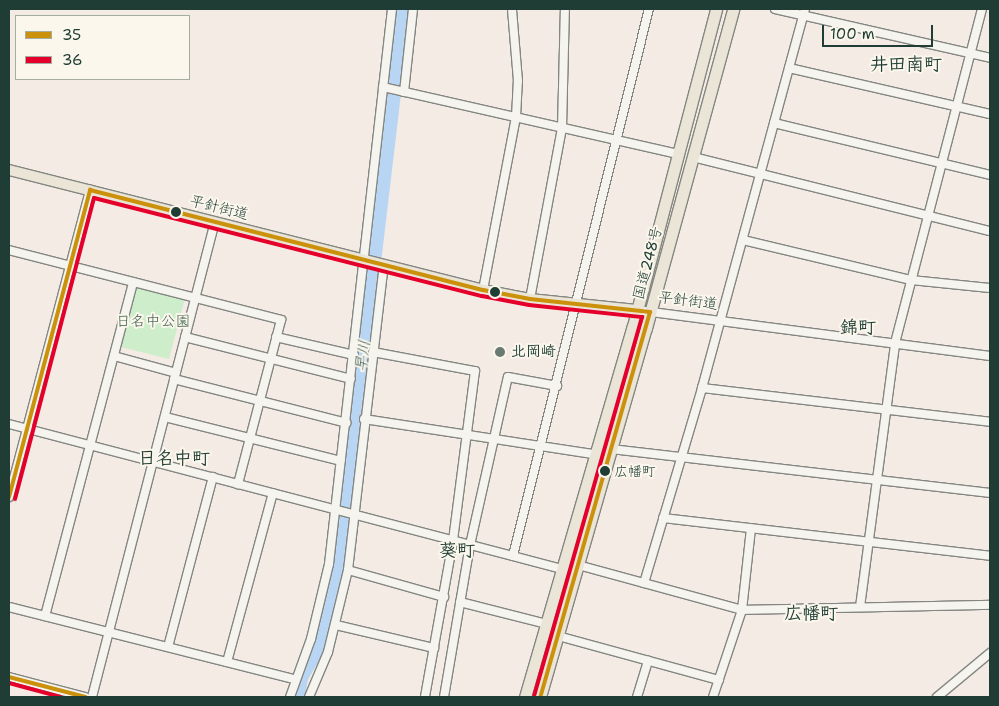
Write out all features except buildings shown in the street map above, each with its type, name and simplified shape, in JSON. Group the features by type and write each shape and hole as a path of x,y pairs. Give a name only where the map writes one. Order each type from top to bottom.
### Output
{"highway":[{"name":"国道248号","path":"525,697 636,310 716,9"},
{"name":"国道248号","path":"540,697 650,312 733,9"}],"main road":[{"name":"平針街道","path":"9,170 484,290 530,299 636,310"}],"street":[{"path":"290,697 294,679 311,639 329,564 392,9"},
{"path":"404,92 413,9"},
{"path":"484,290 516,117 518,81 512,9"},
{"path":"530,299 562,128 564,9"},
{"path":"513,556 557,386 615,140 649,9"},
{"path":"775,9 804,12 990,58"},
{"path":"860,607 895,344 982,9"},
{"path":"644,583 722,320 804,12"},
{"path":"789,68 990,114"},
{"path":"383,87 679,154"},
{"path":"774,124 990,175"},
{"path":"693,157 990,231"},
{"path":"9,497 90,190"},
{"path":"92,697 215,222"},
{"path":"743,240 911,280 990,288"},
{"path":"9,250 281,320 238,484"},
{"path":"309,697 336,625 348,570 364,419 384,265"},
{"path":"45,616 133,282"},
{"name":"平針街道","path":"636,310 990,356"},
{"path":"185,337 351,379"},
{"path":"276,337 354,355"},
{"path":"373,352 475,371 453,540 425,697"},
{"path":"114,356 260,401 346,423"},
{"path":"444,697 470,545 508,377 557,386"},
{"path":"702,388 990,422"},
{"path":"165,417 341,461"},
{"path":"364,419 594,454"},
{"path":"9,424 562,569"},
{"path":"611,449 990,493"},
{"path":"168,647 213,477"},
{"path":"227,662 273,493"},
{"path":"663,518 990,556"},
{"path":"714,697 742,610 751,528"},
{"path":"578,565 742,610 990,605"},
{"path":"348,570 444,597"},
{"path":"460,602 546,624"},
{"path":"9,606 294,679"},
{"path":"336,625 434,648"},
{"path":"558,636 720,680"},
{"path":"937,697 990,654"},
{"path":"637,697 648,661"},
{"path":"9,677 85,697"}],"green space":[{"name":"日名中公園","path":"136,285 185,298 169,359 121,347"}],"waterway":[{"name":"早川","path":"298,697 301,678 322,641 338,566 404,9"}],"transit line":[{"name":"35","path":"9,497 90,190 483,290 530,299 650,312 540,697"},
{"name":"36","path":"15,499 94,198 482,296 529,305 642,317 534,695"},
{"name":"35","path":"9,677 85,697"},
{"name":"36","path":"9,683 61,697"}],"place":[{"name":"北岡崎","path":"500,352"},
{"name":"広幡町","path":"605,471"}],"district":[{"name":"井田南町","path":"906,64"},
{"name":"錦町","path":"858,327"},
{"name":"日名中町","path":"174,458"},
{"name":"葵町","path":"457,550"},
{"name":"広幡町","path":"811,613"}]}
